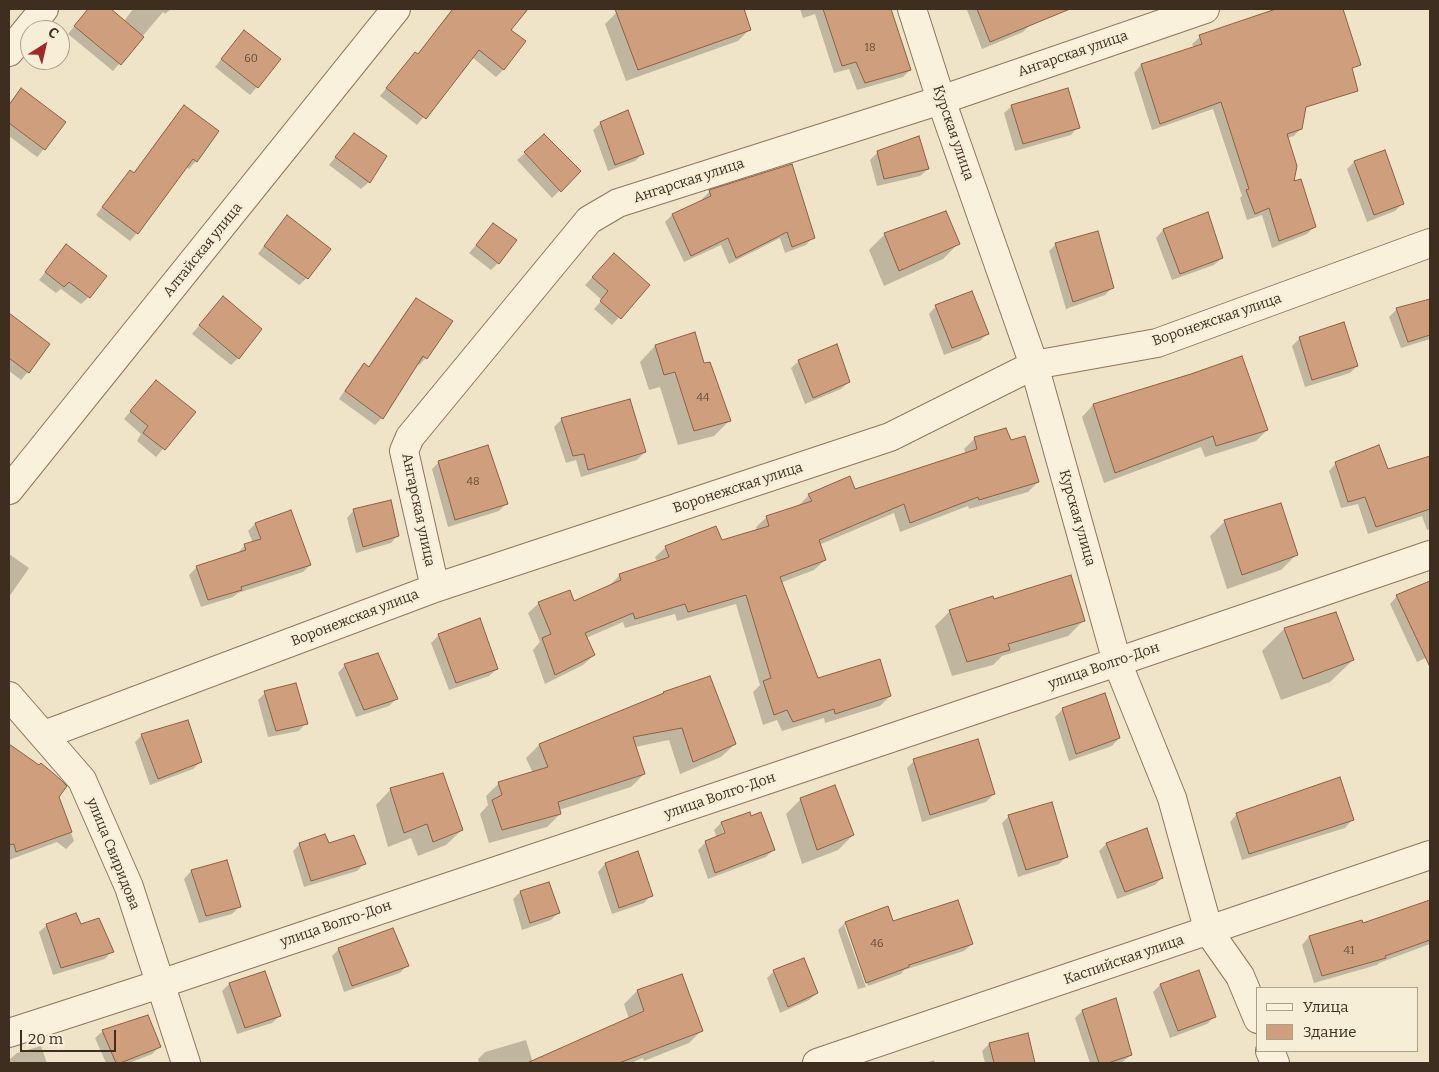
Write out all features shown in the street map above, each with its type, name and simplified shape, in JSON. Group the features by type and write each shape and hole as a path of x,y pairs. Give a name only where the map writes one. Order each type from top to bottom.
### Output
{"street":[{"path":"9,52 44,9"},
{"name":"Алтайская улица","path":"9,490 396,9"},
{"name":"Курская улица","path":"912,9 1034,364 1117,662 1172,798 1209,932 1240,976 1256,1014"},
{"name":"Ангарская улица","path":"435,588 404,451 410,437 589,220 618,203 942,100 1205,9"},
{"name":"Воронежская улица","path":"44,735 435,588 890,437 1034,364 1157,343 1430,243"},
{"name":"улица Волго-Дон","path":"9,1033 160,984 1430,555"},
{"name":"улица Свиридова","path":"9,696 82,780 129,887 186,1063"},
{"name":"Каспийская улица","path":"817,1063 1209,932 1430,855"}],"building":[{"path":"88,9 111,9 144,37 121,65 74,26"},
{"path":"453,9 528,9 511,30 526,41 504,70 479,50 426,119 386,88 415,52 418,54"},
{"path":"615,9 744,9 751,30 638,70"},
{"path":"823,9 891,9 911,70 865,83 856,62 842,66"},
{"path":"977,9 1070,9 990,42"},
{"path":"1276,9 1343,9 1361,65 1352,68 1358,91 1306,107 1302,129 1287,134 1297,166 1294,181 1301,179 1316,227 1279,241 1269,208 1255,214 1246,190 1249,189 1221,102 1160,124 1141,64 1202,44 1199,35"},
{"path":"244,30 281,59 258,88 221,59"},
{"path":"21,88 66,122 45,150 9,123 9,105"},
{"path":"1068,88 1080,128 1023,144 1011,105"},
{"path":"184,105 219,131 197,162 193,159 138,234 102,207 130,170 134,173"},
{"path":"628,110 644,154 615,165 600,122"},
{"path":"354,133 387,156 370,183 335,157"},
{"path":"544,134 581,171 561,192 524,152"},
{"path":"919,136 929,169 884,179 877,151"},
{"path":"1385,150 1404,204 1374,215 1354,161"},
{"path":"792,164 815,238 792,247 787,232 736,258 728,238 691,256 672,214 711,196 709,190"},
{"path":"946,211 960,244 899,271 884,233"},
{"path":"1208,212 1223,258 1180,274 1163,229"},
{"path":"287,215 331,249 308,279 264,246"},
{"path":"493,223 517,240 499,264 476,245"},
{"path":"1098,231 1114,288 1073,302 1055,243"},
{"path":"66,244 107,276 90,298 69,282 64,287 45,272"},
{"path":"614,253 650,285 621,319 600,301 608,291 592,277"},
{"path":"972,291 989,334 952,348 935,305"},
{"path":"223,296 262,329 239,359 199,325"},
{"path":"416,298 453,321 427,359 423,356 383,419 345,391 364,363 369,367"},
{"path":"1430,299 1430,335 1408,342 1396,308"},
{"path":"9,313 50,344 29,373 9,358"},
{"path":"1344,322 1358,366 1312,380 1299,337"},
{"path":"695,332 704,363 710,362 731,421 694,431 675,372 664,375 655,345"},
{"path":"837,344 850,382 813,398 798,360"},
{"path":"1242,356 1268,430 1216,446 1213,436 1115,473 1093,404"},
{"path":"156,380 196,412 165,450 143,433 148,426 130,411"},
{"path":"630,399 646,452 588,470 584,454 573,456 561,418"},
{"path":"1006,428 1011,440 1025,436 1039,482 979,500 978,497 910,523 904,504 819,540 826,560 780,577 818,678 880,659 891,696 835,714 834,709 793,722 787,710 774,715 763,681 771,678 746,595 688,612 685,604 635,619 633,613 585,633 595,655 555,675 542,638 551,634 538,602 570,590 574,601 621,580 619,574 669,557 665,546 716,526 722,540 769,526 766,516 812,501 808,494 850,476 855,489 977,449 974,437"},
{"path":"488,445 508,504 455,520 438,461"},
{"path":"1379,445 1388,469 1430,456 1430,509 1376,527 1365,497 1348,502 1335,462"},
{"path":"391,500 399,536 363,547 353,509"},
{"path":"1281,503 1298,555 1242,575 1224,520"},
{"path":"291,510 311,565 241,587 242,590 208,600 196,566 246,550 244,544 261,539 255,523"},
{"path":"1071,575 1085,621 1008,644 1010,650 967,662 949,610 993,596 994,599"},
{"path":"1430,581 1430,667 1396,595"},
{"path":"1336,612 1354,660 1303,679 1284,628"},
{"path":"480,618 498,669 456,683 438,634"},
{"path":"378,653 398,699 364,710 344,664"},
{"path":"710,676 736,744 693,762 682,728 633,737 645,774 558,802 561,814 502,830 492,800 502,795 498,782 548,767 539,744 663,692"},
{"path":"296,683 308,724 276,731 264,691"},
{"path":"1105,693 1120,738 1076,754 1062,708"},
{"path":"188,720 202,762 158,779 141,734"},
{"path":"978,739 995,794 930,815 913,759"},
{"path":"9,744 39,765 41,763 67,786 59,797 72,832 16,852 14,844 9,845"},
{"path":"443,773 463,830 433,842 427,824 404,833 390,788"},
{"path":"1340,777 1354,820 1249,854 1236,813"},
{"path":"835,785 854,835 817,850 800,798"},
{"path":"1052,802 1068,857 1026,870 1008,815"},
{"path":"750,812 751,816 761,812 775,850 715,873 705,841 725,833 721,822"},
{"path":"1147,828 1163,878 1125,892 1106,843"},
{"path":"325,834 329,843 354,835 366,864 311,881 299,843"},
{"path":"638,851 653,896 619,908 605,863"},
{"path":"227,860 241,907 206,916 191,870"},
{"path":"549,882 560,913 530,923 520,891"},
{"path":"958,900 973,944 909,965 909,967 866,983 845,922 888,906 893,921"},
{"path":"1430,900 1430,940 1385,956 1386,958 1322,976 1309,936 1362,920 1363,923"},
{"path":"76,913 81,924 99,918 114,952 61,968 46,924"},
{"path":"393,928 409,966 352,986 338,948"},
{"path":"804,958 818,993 788,1007 773,970"},
{"path":"1199,970 1216,1017 1178,1031 1160,984"},
{"path":"265,971 281,1016 245,1028 229,983"},
{"path":"682,974 703,1031 619,1063 527,1063 644,1011 637,990"},
{"path":"1116,998 1132,1055 1108,1063 1099,1063 1082,1010"},
{"path":"148,1015 161,1047 116,1063 102,1030"},
{"path":"1028,1033 1035,1063 994,1063 989,1043"}]}
